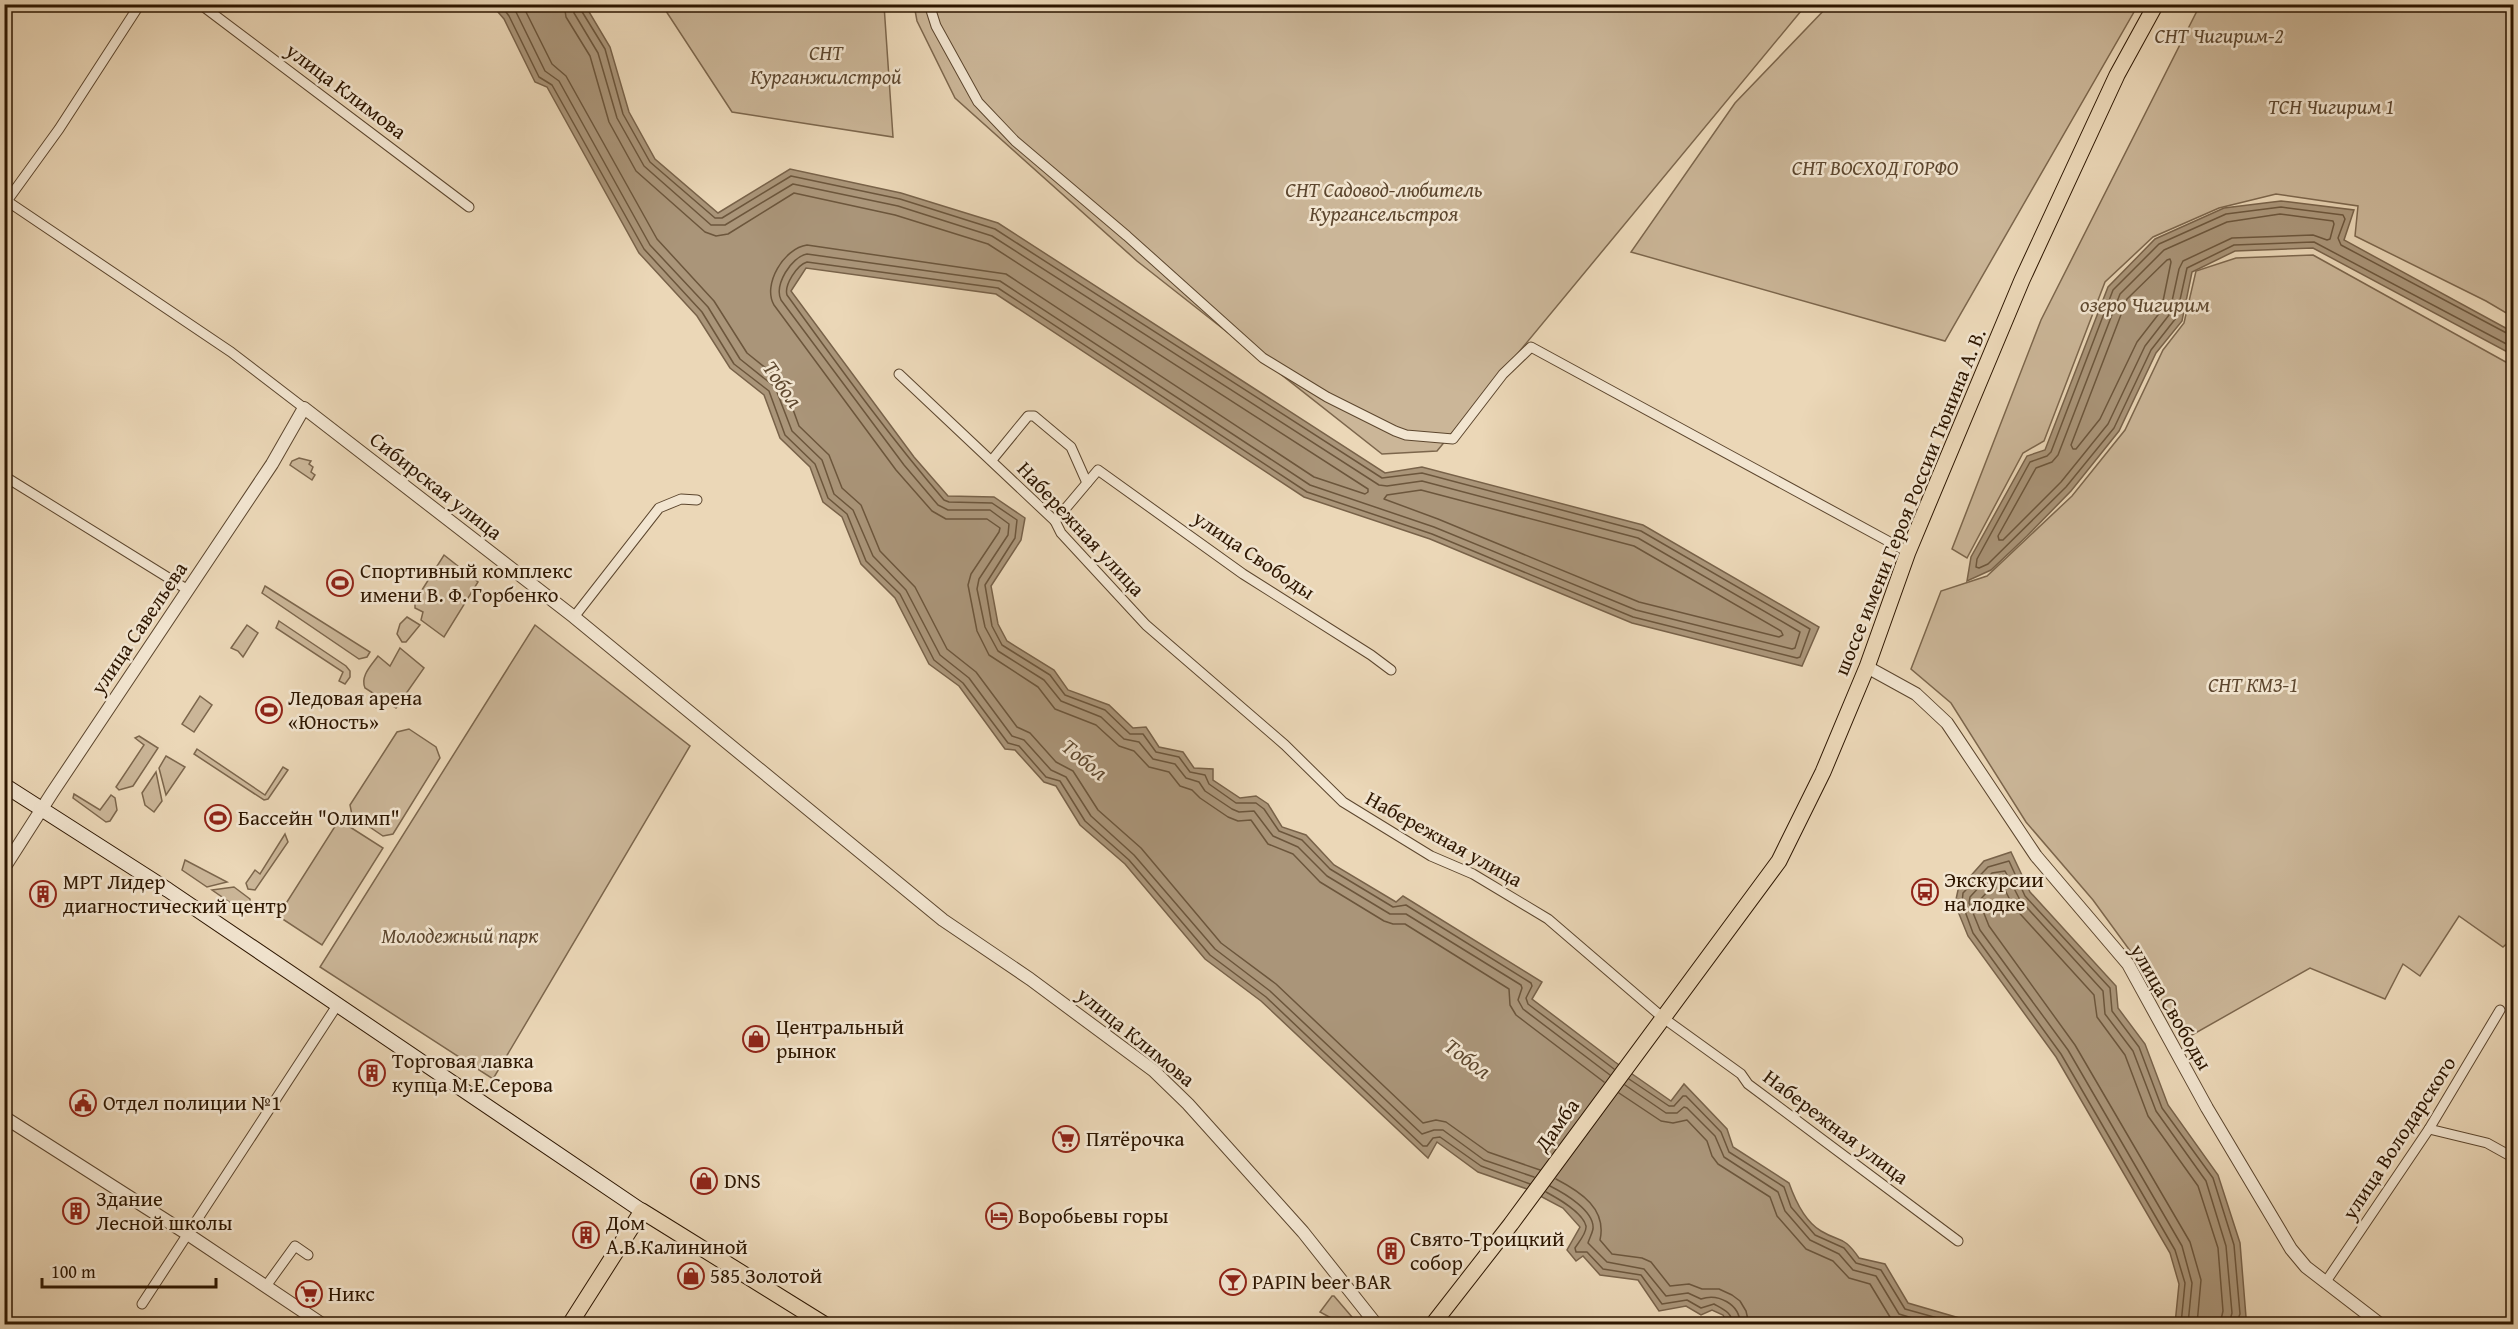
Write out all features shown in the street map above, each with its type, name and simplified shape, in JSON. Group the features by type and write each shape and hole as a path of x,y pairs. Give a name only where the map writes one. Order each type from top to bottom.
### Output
{"main road":[{"name":"шоссе имени Героя России Тюнина А. В.","path":"1662,1017 1779,861 1823,772 1867,667 1908,552 2064,186 2117,75 2156,4"},
{"path":"4,785 168,890 642,1211 824,1324"},
{"name":"Дамба","path":"1433,1324 1511,1224 1662,1017"},
{"path":"570,1324 642,1211"}],"street":[{"path":"5,202 59,129 140,4"},
{"name":"улица Климова","path":"200,4 469,207"},
{"path":"929,4 936,26 978,102 1015,141 1127,236 1263,358 1327,397 1406,435 1453,439 1503,374 1531,347 1908,552"},
{"name":"Сибирская улица","path":"5,202 195,327 304,408 574,617 857,848"},
{"name":"Набережная улица","path":"899,374 1055,521 1062,533 1146,625 1285,745 1343,802 1431,856 1473,874 1548,919 1662,1017 1741,1074 1748,1084 1958,1241"},
{"name":"улица Савельева","path":"4,868 278,456 304,408"},
{"path":"992,460 1029,416 1034,416 1071,447 1087,483 1055,521"},
{"name":"улица Свободы","path":"1087,483 1098,470 1243,574 1391,670"},
{"path":"4,476 188,590"},
{"path":"574,617 659,508 681,499 697,500"},
{"name":"улица Свободы","path":"1867,667 1916,694 1947,723 2036,856 2128,964 2207,1108 2291,1249 2306,1267 2380,1324"},
{"name":"улица Климова","path":"857,848 943,920 1047,991 1154,1071 1188,1104 1303,1232 1376,1324"},
{"path":"142,1304 338,1004"},
{"name":"улица Володарского","path":"2325,1283 2429,1129 2500,1010"},
{"path":"4,1117 189,1235 322,1324"},
{"path":"2429,1129 2487,1143 2514,1158"},
{"path":"266,1286 295,1246 308,1255"}],"green space":[{"name":"СНТ Курганжилстрой","path":"662,5 884,5 893,137 732,112"},
{"name":"СНТ Садовод-любитель Кургансельстроя","path":"914,5 1806,5 1437,451 1382,454 1137,261 955,98 917,21"},
{"name":"СНТ ВОСХОД ГОРФО","path":"1829,5 2138,5 1945,341 1631,252 1735,103"},
{"name":"ТСН Чигирим 1","path":"2200,5 2513,5 2513,317 2486,301 2355,236 2358,206 2276,194 2219,208 2153,237 2105,282 2044,441 2023,453 1967,558 1952,549 2041,320"},
{"name":"СНТ КМЗ-1","path":"2313,255 2513,366 2513,938 2503,947 2459,916 2420,976 2403,964 2385,999 2310,968 2185,1039 2139,963 2093,900 2026,822 1951,703 1911,669 1941,591 1987,576 2072,496 2125,430 2163,350 2184,323 2196,271 2236,258"},
{"path":"299,458 311,461 309,464 313,467 311,472 315,475 312,480 290,465 292,461"},
{"path":"444,555 478,582 444,637 421,620 423,612 415,608 415,601"},
{"path":"265,586 370,652 367,657 359,659 262,593"},
{"path":"407,617 420,625 406,642 402,642 397,634 400,624"},
{"path":"279,621 346,666 350,671 350,677 345,684 339,681 343,672 276,628"},
{"path":"247,625 258,633 243,657 231,648"},
{"name":"Молодежный парк","path":"535,625 690,746 493,1079 320,967"},
{"path":"400,648 424,668 396,708 365,688 364,679 378,656 390,666"},
{"path":"200,696 212,705 194,732 182,724"},
{"path":"409,729 436,747 440,758 393,834 383,836 352,815 350,805 397,732"},
{"path":"139,736 158,748 133,786 119,790 116,787 144,745 135,738"},
{"path":"197,749 265,795 283,767 288,770 268,799 264,800 194,754"},
{"path":"166,756 185,767 166,795 159,768"},
{"path":"156,772 162,801 154,812 145,805 142,793"},
{"path":"74,794 100,810 111,795 115,798 117,810 110,821 106,822 73,798"},
{"path":"339,820 383,848 322,945 278,916"},
{"path":"285,834 288,842 255,890 248,889 246,883 255,870 260,874"},
{"path":"185,860 227,882 207,887 182,870"},
{"path":"234,887 250,899 250,904 244,912 212,890"},
{"path":"1332,1296 1358,1324 1342,1324 1320,1312"}],"water":[{"name":"Тобол","path":"492,5 585,5 610,47 629,112 655,159 718,213 790,169 901,193 998,223 1385,473 1422,467 1643,525 1819,627 1802,666 1632,623 1430,539 1304,497 996,294 806,268 791,291 914,457 948,496 994,497 1025,518 1021,540 991,586 998,624 1007,641 1054,670 1068,690 1109,705 1133,728 1146,727 1159,747 1183,752 1194,768 1213,769 1213,780 1240,798 1256,796 1268,804 1282,827 1306,835 1334,865 1396,902 1403,896 1542,982 1532,999 1671,1101 1684,1084 1727,1129 1733,1147 1789,1183 1801,1210 1815,1227 1845,1243 1859,1258 1885,1264 1908,1303 1980,1324 1722,1324 1727,1323 1723,1315 1712,1310 1701,1315 1686,1306 1659,1311 1638,1280 1600,1275 1583,1256 1576,1261 1567,1250 1580,1227 1563,1208 1527,1189 1478,1172 1437,1142 1428,1158 1261,1001 1205,959 1125,864 1080,825 1056,786 1044,782 1015,750 1005,749 959,686 929,664 895,598 861,564 842,517 823,502 810,467 780,438 764,395 730,368 697,316 639,253 547,87 535,82 504,19"},
{"name":"озеро Чигирим","path":"2281,201 2354,210 2344,240 2513,332 2513,355 2313,248 2235,251 2192,272 2182,321 2156,353 2119,431 2071,491 1991,570 1967,581 1971,557 2027,456 2045,450 2108,287 2155,239 2224,208"},
{"path":"2011,852 2030,892 2116,986 2118,1008 2145,1044 2168,1105 2218,1175 2240,1243 2246,1317 2241,1324 2175,1324 2179,1284 2170,1253 2056,1057 1968,936 1955,904 1958,890 1984,861"}],"place":[{"name":"Спортивный комплекс имени В. Ф. Горбенко","path":"340,583"},
{"name":"Ледовая арена «Юность»","path":"269,710"},
{"name":"Бассейн \"Олимп\"","path":"218,818"},
{"name":"Экскурсии на лодке","path":"1925,892"},
{"name":"МРТ Лидер диагностический центр","path":"43,894"},
{"name":"Центральный рынок","path":"756,1039"},
{"name":"Торговая лавка купца М.Е.Серова","path":"372,1073"},
{"name":"Отдел полиции №1","path":"83,1103"},
{"name":"Пятёрочка","path":"1066,1139"},
{"name":"DNS","path":"704,1181"},
{"name":"Здание Лесной школы","path":"76,1211"},
{"name":"Воробьевы горы","path":"999,1216"},
{"name":"Дом А.В.Калининой","path":"586,1235"},
{"name":"Свято-Троицкий собор","path":"1391,1251"},
{"name":"585 Золотой","path":"691,1276"},
{"name":"PAPIN beer BAR","path":"1233,1282"},
{"name":"Никс","path":"309,1294"}],"park label":[{"name":"СНТ Чигирим-2","path":"2219,36"}]}
